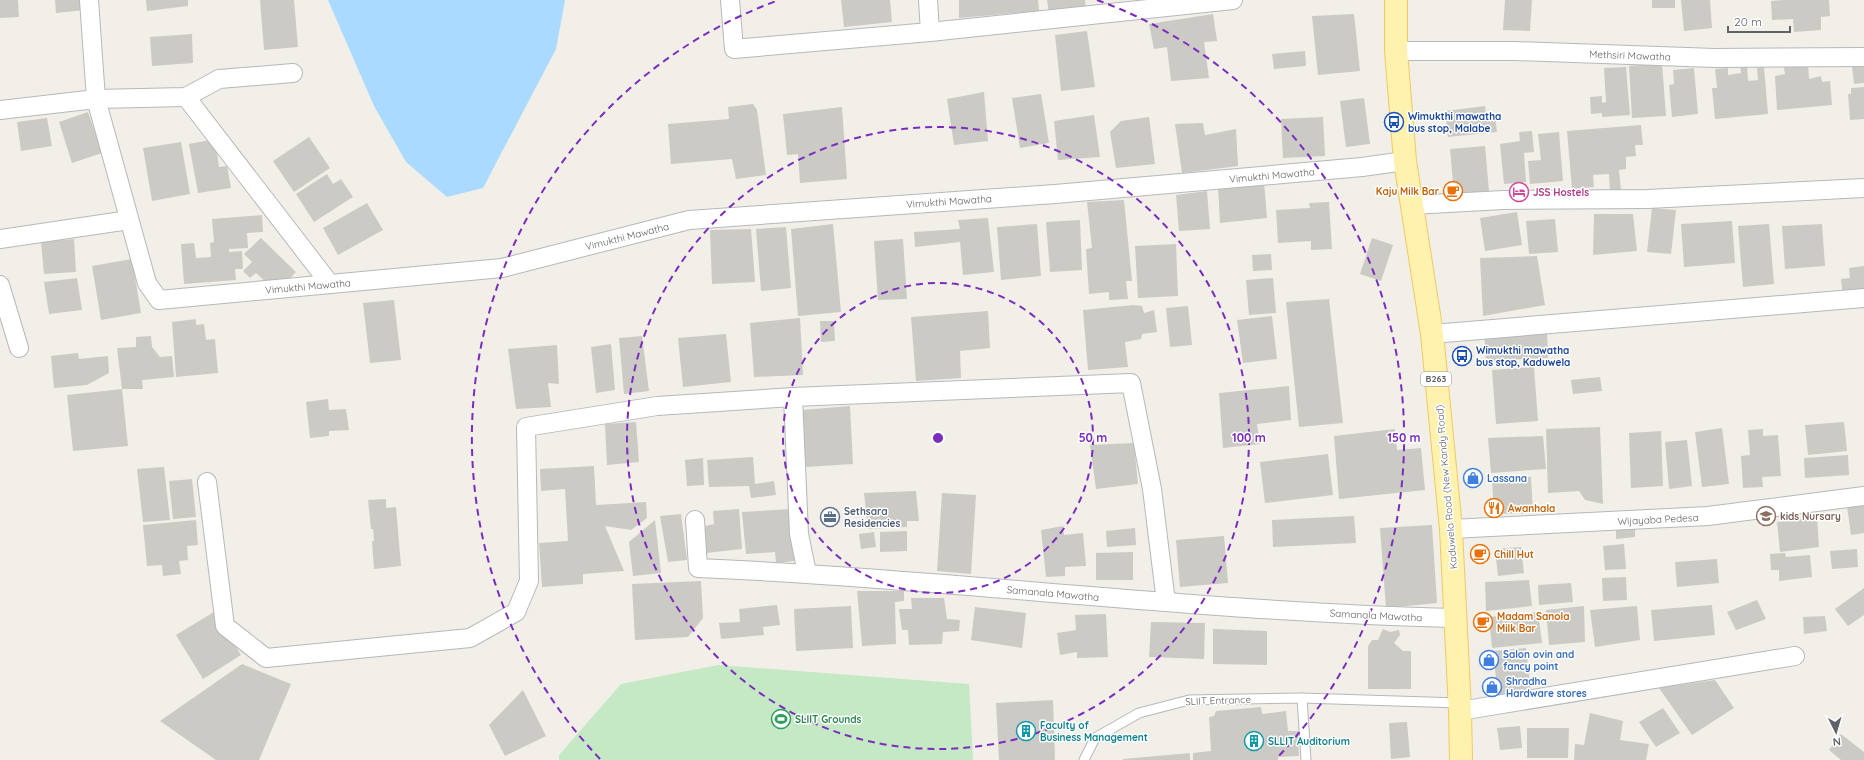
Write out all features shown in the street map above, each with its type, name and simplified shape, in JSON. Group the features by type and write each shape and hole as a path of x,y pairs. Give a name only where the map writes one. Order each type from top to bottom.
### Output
{"main road":[{"name":"Kaduwela Road (New Kandy Road)","path":"1396,0 1396,51 1405,161 1432,334 1451,529 1460,707 1461,760"}],"street":[{"name":"Vimukthi Mawatha","path":"89,0 96,99 147,283 159,300 502,268 689,220 1070,192 1362,167 1405,161"},
{"path":"730,0 734,49 930,32 1233,0"},
{"path":"928,0 930,32"},
{"name":"Methsiri Mawatha","path":"1396,51 1515,51 1715,58 1864,57"},
{"path":"0,110 96,99 186,97 219,79 293,73"},
{"path":"186,97 330,284"},
{"path":"1412,205 1502,200 1648,199 1864,188"},
{"path":"0,239 129,220"},
{"path":"0,285 19,348"},
{"path":"1432,334 1864,298"},
{"path":"207,482 225,626 266,658 470,638 516,612 529,581 526,427 657,406 793,396 1131,382 1152,489 1166,602"},
{"path":"793,396 799,534 807,573"},
{"name":"Wijayaba Pedesa","path":"1451,529 1708,516 1864,496"},
{"name":"Samanala Mawatha","path":"695,520 698,568 807,573 1166,602 1396,617 1456,618"},
{"path":"1460,707 1795,656"}],"lane":[{"name":"SLIIT Entrance","path":"1084,760 1095,738 1139,713 1189,700 1302,698 1460,707"},
{"path":"1302,698 1306,760"}],"green space":[{"name":"SLIIT Grounds","path":"718,665 969,684 973,760 559,760 559,755 621,684"}],"water":[{"path":"328,0 565,0 556,49 483,188 447,197 406,162 374,106"}],"building":[{"path":"0,0 18,0 19,17 0,18"},
{"path":"55,0 84,0 85,10 56,13"},
{"path":"146,0 188,0 188,6 147,11"},
{"path":"260,0 294,0 298,47 264,50"},
{"path":"841,0 890,0 892,22 844,27"},
{"path":"959,0 1038,0 1039,11 959,18"},
{"path":"1047,0 1085,0 1086,10 1049,13"},
{"path":"1505,0 1532,0 1530,31 1503,30"},
{"path":"1652,0 1675,0 1675,8 1652,8"},
{"path":"1681,0 1710,0 1712,28 1684,31"},
{"path":"1829,0 1830,16 1821,17 1821,30 1794,32 1793,19 1772,20 1771,1"},
{"path":"1213,14 1217,41 1204,42 1209,78 1171,81 1167,47 1154,49 1149,24"},
{"path":"1354,14 1360,71 1318,75 1312,16"},
{"path":"1087,31 1095,87 1061,91 1055,35"},
{"path":"192,34 193,63 152,66 150,37"},
{"path":"1305,51 1306,66 1274,69 1272,54"},
{"path":"1808,62 1809,79 1821,76 1822,82 1830,81 1832,105 1777,110 1775,76 1785,74 1783,64"},
{"path":"1662,63 1666,116 1632,118 1629,66"},
{"path":"1747,64 1748,81 1758,80 1757,68 1764,67 1768,114 1715,119 1712,88 1717,88 1715,69 1728,68 1728,75 1741,73 1740,65"},
{"path":"1864,66 1864,83 1854,84 1852,67"},
{"path":"1626,67 1630,115 1602,117 1602,113 1591,114 1590,97 1602,96 1602,103 1606,102 1604,68"},
{"path":"1694,68 1698,114 1672,117 1669,85 1674,84 1673,70"},
{"path":"1864,87 1864,119 1850,120 1848,94 1851,94 1851,88"},
{"path":"984,92 988,141 954,145 947,99"},
{"path":"1041,94 1049,143 1020,148 1012,98"},
{"path":"1364,98 1370,144 1346,147 1340,101"},
{"path":"753,104 757,110 766,175 736,179 732,159 671,164 668,124 729,119 728,107"},
{"path":"1485,106 1486,115 1495,114 1497,132 1448,137 1445,111"},
{"path":"842,107 847,179 800,183 798,154 787,155 783,114"},
{"path":"88,112 102,153 72,163 59,122"},
{"path":"1094,115 1100,157 1058,160 1054,121"},
{"path":"1149,117 1155,164 1116,168 1110,132 1121,121"},
{"path":"1323,117 1325,156 1283,158 1281,119"},
{"path":"47,118 52,146 21,151 17,122"},
{"path":"1203,123 1205,135 1236,129 1238,166 1182,173 1175,124"},
{"path":"1641,125 1643,145 1635,145 1636,156 1626,157 1626,169 1619,170 1621,190 1610,191 1609,174 1593,175 1594,187 1572,189 1567,131"},
{"path":"1532,131 1534,152 1524,153 1526,182 1504,184 1500,144 1520,141 1519,132"},
{"path":"1559,132 1563,181 1530,184 1528,161 1541,160 1538,134"},
{"path":"309,137 330,168 294,192 273,161"},
{"path":"215,139 219,167 227,166 231,188 198,193 189,144"},
{"path":"181,142 190,194 152,201 143,148"},
{"path":"1485,146 1489,191 1454,194 1450,149"},
{"path":"327,174 333,184 341,179 353,197 314,222 296,194"},
{"path":"1264,182 1267,218 1220,223 1218,186"},
{"path":"1207,191 1210,229 1179,231 1176,195"},
{"path":"1124,200 1132,281 1126,281 1128,299 1109,300 1109,292 1089,294 1086,249 1092,248 1087,202"},
{"path":"1329,202 1332,249 1311,250 1311,241 1278,243 1276,210 1310,208 1309,203"},
{"path":"367,203 383,230 338,255 323,228"},
{"path":"1652,208 1676,210 1671,254 1647,252"},
{"path":"1517,212 1522,245 1485,251 1480,218"},
{"path":"1594,214 1633,214 1637,251 1593,255"},
{"path":"262,215 263,232 247,233 248,248 229,249 229,252 242,251 243,269 235,269 236,280 184,284 181,244 194,243 196,258 211,257 210,243 214,242 212,219"},
{"path":"988,218 994,272 963,275 960,242 915,247 914,232 960,229 958,220"},
{"path":"1555,219 1558,252 1529,254 1526,221"},
{"path":"1080,220 1082,270 1050,272 1046,222"},
{"path":"1732,221 1735,263 1684,267 1681,224"},
{"path":"833,224 841,312 798,316 791,229"},
{"path":"1037,224 1041,276 1001,280 997,227"},
{"path":"1769,224 1774,284 1743,287 1738,226"},
{"path":"1822,224 1825,266 1785,269 1782,226"},
{"path":"786,227 791,288 761,291 756,229"},
{"path":"751,229 755,282 712,284 710,230"},
{"path":"261,238 296,272 283,286 275,279 269,285 256,273 250,278 243,271 252,262 244,254"},
{"path":"1372,238 1393,245 1381,281 1360,274"},
{"path":"74,239 76,272 44,274 41,242"},
{"path":"903,239 907,299 878,300 874,241"},
{"path":"1176,244 1178,296 1138,298 1135,246"},
{"path":"1271,254 1272,270 1253,271 1252,255"},
{"path":"1537,256 1545,305 1483,316 1480,258"},
{"path":"132,259 141,313 101,320 92,266"},
{"path":"1864,266 1864,296 1843,297 1841,279 1850,278 1849,268"},
{"path":"77,278 82,310 49,314 44,282"},
{"path":"1273,278 1276,313 1249,315 1246,280"},
{"path":"1329,299 1343,423 1299,427 1286,302"},
{"path":"394,300 401,360 370,363 363,303"},
{"path":"1133,305 1142,306 1144,313 1154,310 1157,332 1142,334 1141,339 1125,342 1128,367 1088,370 1083,310"},
{"path":"1188,306 1192,345 1170,347 1166,308"},
{"path":"988,311 990,348 960,351 961,378 916,381 911,317"},
{"path":"1272,316 1277,359 1243,363 1237,320"},
{"path":"800,318 803,375 754,377 750,323"},
{"path":"196,319 196,325 204,324 206,340 215,339 218,373 176,377 172,322"},
{"path":"820,321 834,321 835,341 821,342"},
{"path":"1547,331 1548,358 1486,361 1484,334"},
{"path":"726,334 731,382 683,387 678,338"},
{"path":"151,336 152,347 160,357 172,356 174,377 142,380 143,389 122,389 117,348 136,347 136,337"},
{"path":"642,336 649,391 624,394 619,338"},
{"path":"611,344 615,390 596,393 591,347"},
{"path":"557,345 559,384 548,383 551,407 516,409 508,349"},
{"path":"78,353 79,359 108,356 109,373 87,385 54,388 51,356"},
{"path":"1534,367 1538,421 1496,424 1492,370"},
{"path":"1600,377 1602,391 1573,394 1571,380"},
{"path":"1289,386 1291,420 1257,424 1260,444 1223,448 1219,393"},
{"path":"122,389 128,446 73,451 67,395"},
{"path":"328,399 329,410 346,409 349,430 329,431 329,436 310,438 306,402"},
{"path":"850,406 853,464 806,467 802,410"},
{"path":"636,422 639,462 607,465 605,424"},
{"path":"1844,422 1847,451 1808,455 1805,425"},
{"path":"1600,427 1603,504 1585,500 1579,491 1548,493 1546,429"},
{"path":"1722,428 1729,484 1702,487 1695,432"},
{"path":"1395,429 1397,450 1421,448 1425,490 1339,499 1334,436"},
{"path":"1763,429 1763,436 1778,435 1781,476 1762,477 1763,487 1743,488 1741,456 1750,455 1748,430"},
{"path":"1661,431 1663,486 1631,488 1629,433"},
{"path":"1543,436 1546,469 1491,473 1488,438"},
{"path":"1687,440 1692,486 1669,489 1665,442"},
{"path":"1134,443 1138,484 1096,489 1090,445"},
{"path":"1328,454 1333,495 1265,503 1260,462"},
{"path":"1848,455 1849,475 1805,478 1804,458"},
{"path":"753,457 755,484 774,481 776,495 751,498 749,486 709,487 707,460"},
{"path":"703,458 704,485 687,486 685,460"},
{"path":"594,466 596,505 646,502 647,518 631,530 605,526 624,571 583,574 583,584 542,587 539,543 568,541 565,489 541,491 540,469"},
{"path":"164,467 170,520 143,522 137,469"},
{"path":"1531,477 1533,513 1494,514 1492,478"},
{"path":"192,479 196,517 173,519 169,481"},
{"path":"916,491 919,521 907,521 907,527 868,529 864,493"},
{"path":"942,493 976,495 971,574 937,571"},
{"path":"386,499 386,508 396,507 401,566 374,569 372,541 374,541 373,529 371,529 368,500"},
{"path":"1864,504 1864,533 1851,535 1847,506"},
{"path":"739,509 742,549 706,553 705,526 714,524 713,511"},
{"path":"792,509 795,561 776,563 775,552 746,554 742,512"},
{"path":"681,514 687,560 668,562 660,516"},
{"path":"1354,516 1356,543 1273,547 1272,520"},
{"path":"1817,517 1819,547 1780,552 1777,522"},
{"path":"196,520 198,545 187,546 188,560 179,561 181,574 163,576 162,565 147,566 143,525"},
{"path":"655,520 661,573 633,576 629,542"},
{"path":"1635,521 1635,537 1616,539 1616,523"},
{"path":"1432,525 1437,603 1386,608 1380,528"},
{"path":"1063,526 1064,535 1083,533 1086,566 1065,567 1065,576 1046,577 1041,530"},
{"path":"1135,528 1136,545 1107,547 1106,531"},
{"path":"907,531 907,551 880,552 880,532"},
{"path":"874,532 876,547 861,549 859,534"},
{"path":"1224,536 1228,583 1180,587 1176,540"},
{"path":"1624,544 1626,569 1605,570 1603,546"},
{"path":"1521,547 1524,573 1498,576 1495,549"},
{"path":"1857,549 1858,567 1832,569 1830,551"},
{"path":"1133,552 1133,580 1096,580 1096,553"},
{"path":"1785,553 1786,557 1810,555 1812,577 1779,581 1779,570 1771,570 1770,554"},
{"path":"1717,559 1719,583 1677,587 1675,562"},
{"path":"1626,577 1627,600 1603,601 1602,578"},
{"path":"1529,580 1532,606 1486,611 1485,582"},
{"path":"701,581 703,618 688,637 635,640 632,584"},
{"path":"1571,583 1573,602 1539,605 1538,585"},
{"path":"1864,588 1864,615 1848,626 1835,609"},
{"path":"857,591 904,591 904,601 895,602 896,644 862,646"},
{"path":"911,598 944,598 947,619 960,620 959,631 943,632 942,644 909,645 908,630 902,630 899,609 912,609"},
{"path":"1757,600 1766,619 1736,630 1727,612"},
{"path":"777,605 780,625 763,627 764,635 721,639 719,623 740,622 739,609"},
{"path":"1712,605 1715,635 1654,641 1651,610"},
{"path":"851,606 853,648 796,651 794,609"},
{"path":"1584,606 1585,642 1549,645 1546,610"},
{"path":"1637,606 1640,640 1595,647 1590,610"},
{"path":"975,607 1026,613 1022,648 971,640"},
{"path":"214,612 241,655 203,679 176,635"},
{"path":"1538,612 1542,643 1492,648 1489,617"},
{"path":"1106,614 1108,657 1077,658 1077,652 1060,655 1057,633 1076,630 1075,615"},
{"path":"1825,616 1827,631 1804,634 1803,617"},
{"path":"1151,622 1205,623 1204,659 1149,657"},
{"path":"1213,629 1267,631 1267,665 1213,664"},
{"path":"1383,629 1390,632 1399,630 1400,635 1394,643 1403,651 1411,651 1411,689 1368,689 1368,646 1372,640 1378,640"},
{"path":"1526,648 1531,693 1498,696 1493,651"},
{"path":"242,664 291,684 259,760 216,760 160,721"},
{"path":"1715,680 1734,708 1692,735 1659,688"},
{"path":"523,690 546,736 505,756 489,725"},
{"name":"Faculty of Business Management","path":"1053,700 1055,760 999,760 996,703"},
{"name":"SLLIT Auditorium","path":"1261,707 1262,714 1286,711 1288,731 1298,731 1299,756 1278,757 1278,760 1193,760 1193,753 1211,751 1209,717 1214,716 1216,711"},
{"path":"1663,708 1680,733 1656,747 1639,722"},
{"path":"1590,713 1623,721 1620,740 1649,744 1646,760 1574,760 1575,744 1584,745"},
{"path":"1407,722 1410,757 1391,759 1389,723"},
{"path":"1520,726 1522,748 1500,750 1497,728"},
{"path":"1527,728 1569,728 1568,758 1527,758"},
{"path":"1841,734 1864,752 1864,760 1841,760 1829,750"},
{"path":"1190,753 1190,760 1123,760 1123,759"}],"place":[{"name":"Wimukthi mawatha bus stop, Malabe","path":"1394,122"},
{"name":"Kaju Milk Bar","path":"1453,191"},
{"name":"JSS Hostels","path":"1519,192"},
{"name":"Wimukthi mawatha bus stop, Kaduwela","path":"1462,356"},
{"name":"Lassana","path":"1473,478"},
{"name":"Awanhala","path":"1494,508"},
{"name":"kids Nursary","path":"1766,516"},
{"name":"Sethsara Residencies","path":"830,517"},
{"name":"Chill Hut","path":"1480,554"},
{"name":"Madam Sanola Milk Bar","path":"1483,622"},
{"name":"Salon ovin and fancy point","path":"1489,660"},
{"name":"Shradha Hardware stores","path":"1492,687"},
{"name":"SLIIT Grounds","path":"781,719"},
{"name":"Faculty of Business Management","path":"1026,731"},
{"name":"SLLIT Auditorium","path":"1254,741"}]}
